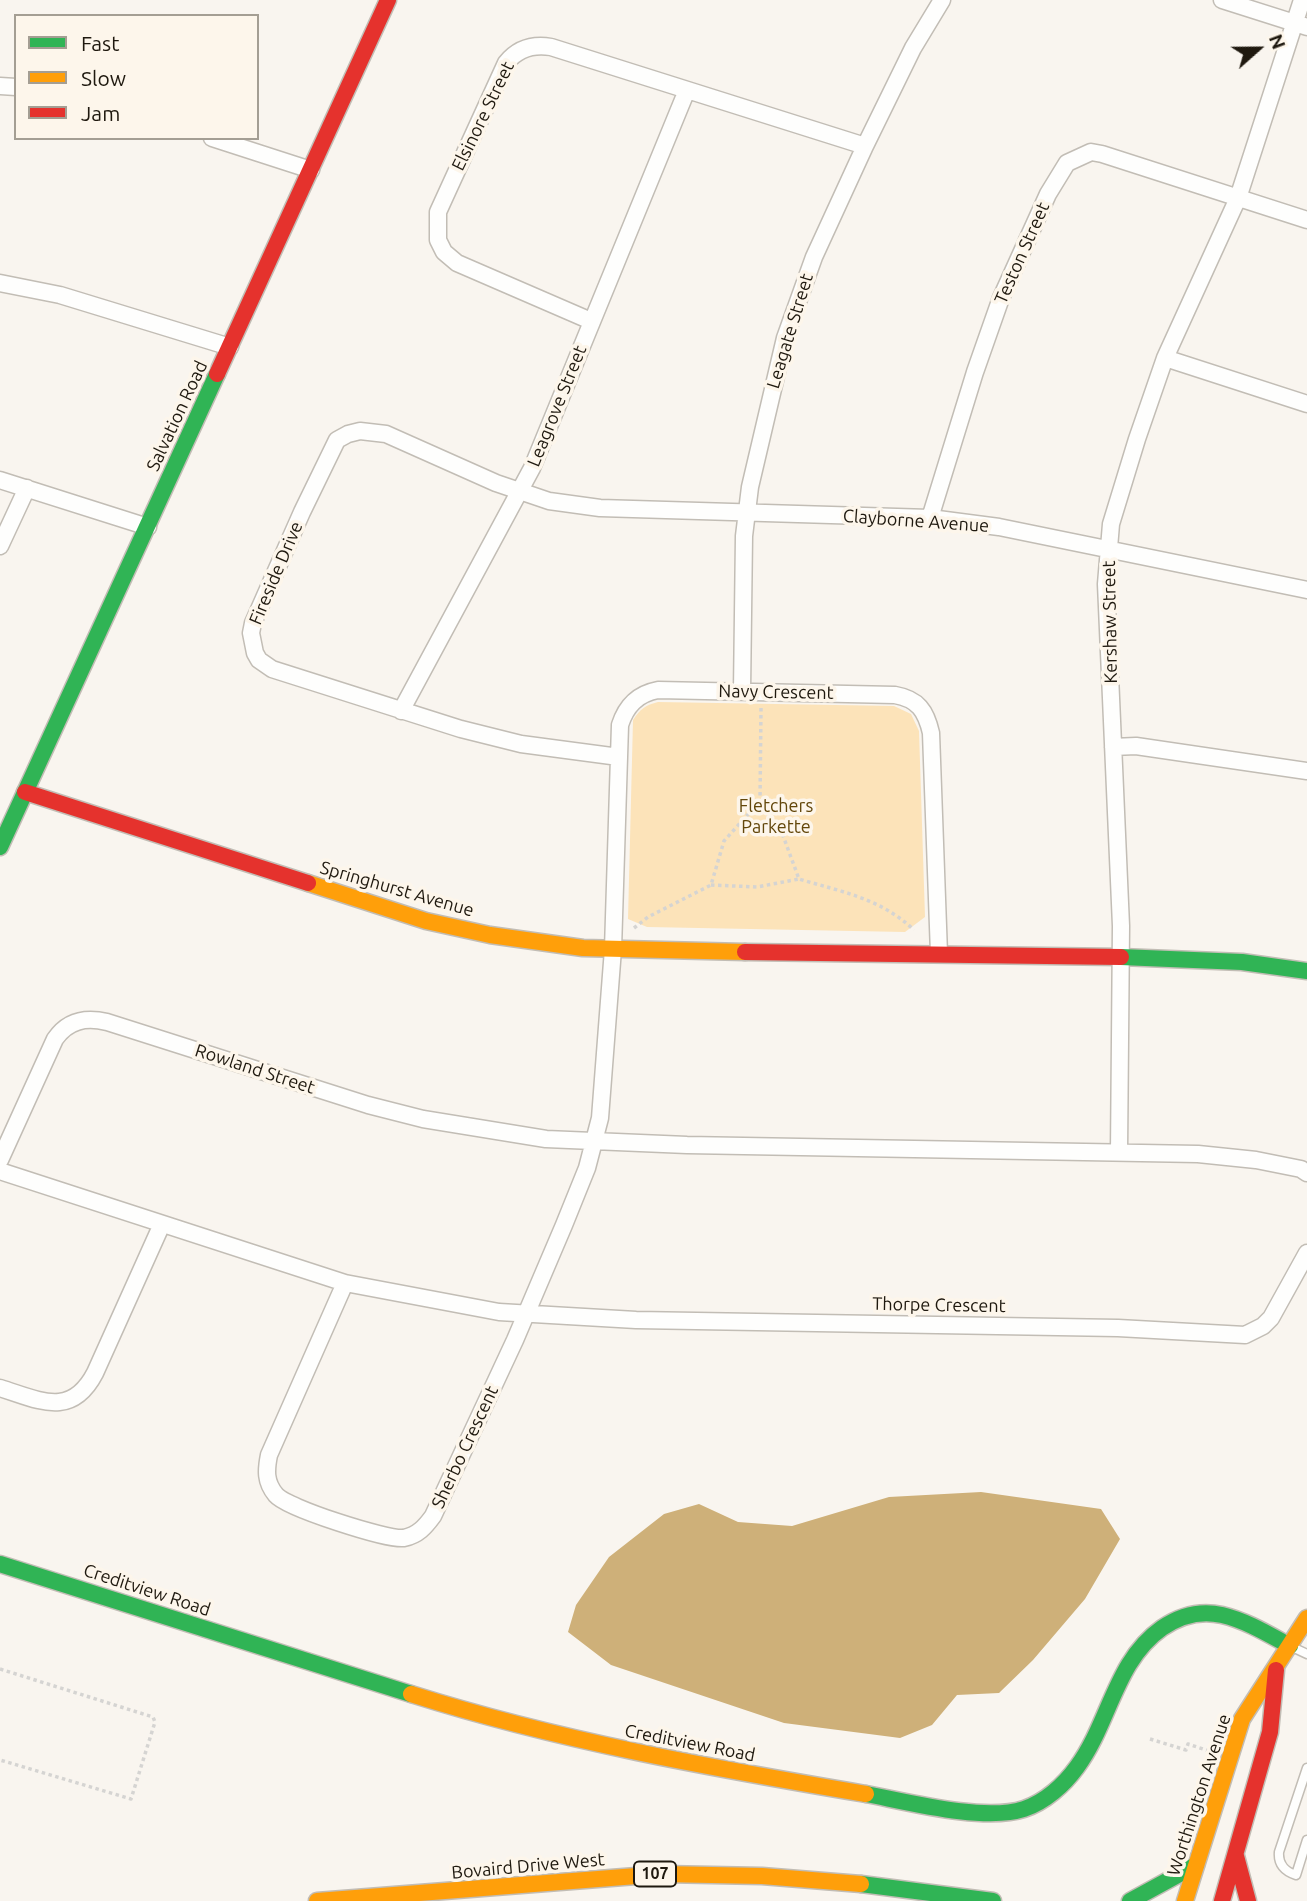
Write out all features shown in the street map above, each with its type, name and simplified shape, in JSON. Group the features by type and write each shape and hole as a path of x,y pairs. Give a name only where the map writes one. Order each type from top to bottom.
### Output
{"street":[{"name":"Salvation Road","path":"0,847 311,170 386,0"},
{"name":"Leagate Street","path":"742,691 744,536 753,474 785,338 814,257 865,146 913,48 942,0"},
{"path":"1222,0 1301,25"},
{"name":"Kershaw Street","path":"1119,1152 1121,957 1106,584 1111,524 1165,358 1238,198 1301,25 1302,0"},
{"name":"Elsinore Street","path":"591,321 457,263 443,252 438,240 438,212 506,63 518,51 535,46 551,47 865,146"},
{"name":"Leagrove Street","path":"401,711 532,468 688,89"},
{"path":"218,140 311,170"},
{"name":"Teston Street","path":"930,518 1001,298 1048,194 1067,163 1091,152 1102,154 1307,220"},
{"path":"0,283 60,295 230,347"},
{"path":"1165,358 1307,404"},
{"name":"Fireside Drive","path":"520,491 386,434 372,431 348,434 337,440 253,622 252,643 259,660 272,669 401,711 521,744 619,757"},
{"path":"0,480 148,527"},
{"path":"0,546 27,488"},
{"name":"Clayborne Avenue","path":"520,491 548,501 600,508 930,518 999,527 1307,590"},
{"name":"Navy Crescent","path":"526,1314 587,1168 600,1118 613,949 620,725 624,713 633,702 643,694 658,690 895,695 918,703 927,716 931,733 939,954"},
{"path":"1113,747 1136,746 1307,771"},
{"name":"Springhurst Avenue","path":"25,792 426,921 490,936 613,949 852,955 939,954"},
{"path":"939,954 1242,961 1307,971"},
{"name":"Rowland Street","path":"0,1160 55,1039 67,1026 90,1019 107,1022 368,1105 423,1119 546,1139 594,1142"},
{"path":"594,1142 1198,1154 1256,1160 1307,1173"},
{"name":"Thorpe Crescent","path":"0,1171 345,1283 499,1312 526,1314 636,1320 1118,1328 1245,1335 1263,1326 1271,1318 1307,1253"},
{"path":"0,1388 44,1401 64,1403 81,1394 95,1373 162,1224"},
{"name":"Sherbo Crescent","path":"345,1283 269,1455 266,1473 270,1487 278,1498 286,1503 394,1538 416,1534 425,1528 433,1516 526,1314"},
{"name":"Creditview Road","path":"0,1564 515,1724 708,1767 979,1814 1017,1810 1044,1798 1065,1782 1086,1753 1133,1656 1154,1631 1169,1622 1194,1613 1221,1614 1290,1646"},
{"name":"Worthington Avenue","path":"1185,1901 1242,1719 1307,1618"},
{"name":"Worthington Avenue","path":"1222,1901 1270,1732 1276,1668"},
{"path":"1236,1856 1248,1901"},
{"path":"1130,1901 1196,1865"},
{"name":"Bovaird Drive West","path":"317,1901 662,1874 762,1876 867,1885 993,1901"}],"lane":[{"path":"1290,1646 1307,1654"},
{"path":"1307,1768 1279,1856 1282,1867 1296,1875 1307,1840"}],"path":[{"path":"761,706 760,801 782,833 799,879"},
{"path":"711,885 724,841 760,801"},
{"path":"634,928 648,917 711,885 757,887 799,879 870,899 897,914 914,930"},
{"path":"0,1669 153,1717 155,1722 131,1799 0,1760"},
{"path":"1150,1739 1185,1750 1188,1744 1214,1753"}],"green space":[{"name":"Fletchers Parkette","path":"658,702 894,706 911,714 919,731 925,917 905,932 647,927 628,919 633,720 644,708"}],"shaded area":[{"path":"981,1492 1101,1509 1120,1539 1085,1599 1033,1660 999,1693 957,1695 932,1725 900,1738 784,1723 611,1665 568,1632 576,1605 609,1557 664,1514 699,1504 738,1522 792,1526 889,1497"}],"traffic: fast":[{"path":"0,847 217,374"},
{"path":"1121,957 1242,962 1307,971"},
{"path":"0,1564 411,1694"},
{"path":"866,1794 968,1812 1024,1809 1047,1797 1072,1774 1098,1731 1134,1657 1162,1628 1198,1613 1222,1615 1249,1624 1290,1646"},
{"path":"1130,1901 1196,1865"},
{"path":"861,1884 993,1901"}],"traffic: slow":[{"path":"308,883 426,921 490,935 583,948 745,952"},
{"path":"1185,1901 1242,1719 1307,1618"},
{"path":"411,1694 523,1726 580,1739 866,1794"},
{"path":"317,1901 662,1874 762,1876 861,1884"}],"traffic: jam":[{"path":"217,374 388,0"},
{"path":"25,792 308,883"},
{"path":"745,952 1121,957"},
{"path":"1222,1901 1270,1732 1276,1670"},
{"path":"1236,1856 1248,1901"}]}
